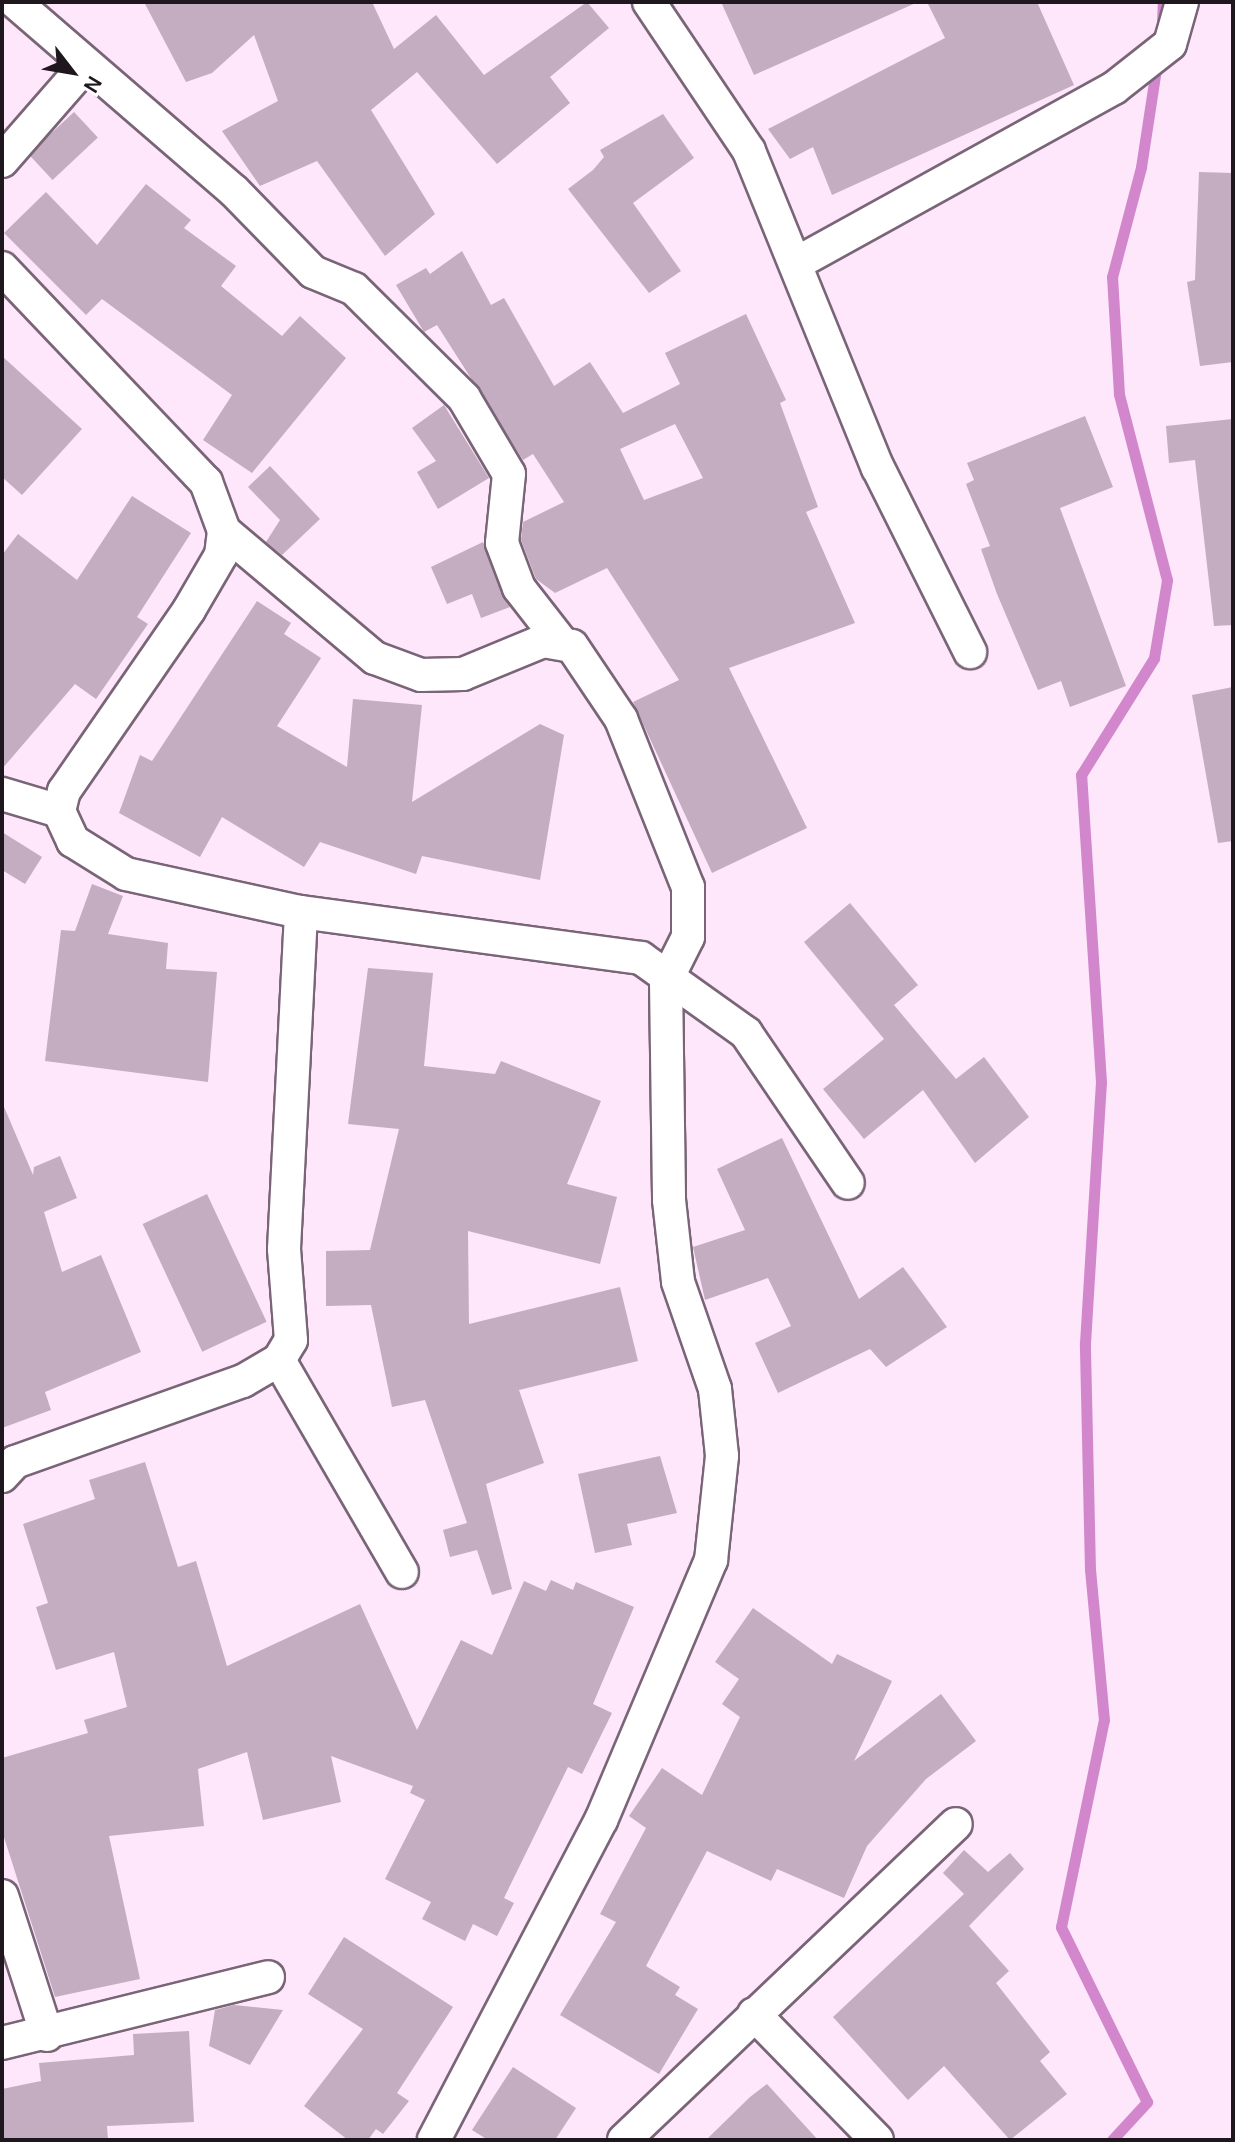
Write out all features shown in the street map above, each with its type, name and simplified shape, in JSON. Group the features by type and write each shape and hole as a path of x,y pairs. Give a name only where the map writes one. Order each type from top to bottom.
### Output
{"street":[{"path":"15,2 84,67 234,191 313,272 354,289 464,398 509,474 502,543 519,588 561,642 593,669 621,719 688,887 688,937 666,981 669,1200 678,1282 715,1389 722,1456 711,1560 601,1820 434,2140"},
{"path":"649,2 749,151 878,468 970,652"},
{"path":"797,263 1114,88 1170,44 1182,2"},
{"path":"2,161 84,67"},
{"path":"2,268 206,482 224,531 221,555 189,610 64,791 59,811 73,841 126,874 301,912 641,958 666,981 746,1033 848,1183"},
{"path":"224,531 375,658 421,675 463,674 506,652 561,642"},
{"path":"2,794 59,811"},
{"path":"2,1476 15,1462 243,1381 279,1360 291,1340 284,1249 301,912"},
{"path":"279,1360 402,1572"},
{"path":"624,2140 956,1824"},
{"path":"2,1896 47,2035"},
{"path":"2,2043 47,2035 268,1977"},
{"path":"754,2014 877,2140"}],"building":[{"path":"144,2 372,2 394,49 436,15 484,75 587,2 609,28 550,77 570,103 497,164 417,72 371,110 435,214 385,256 317,161 260,186 222,131 278,101 254,35 212,73 186,82"},
{"path":"721,2 918,2 754,75"},
{"path":"927,2 1037,2 1074,85 832,195 813,147 790,159 768,129 945,38"},
{"path":"74,112 98,138 53,180 29,154"},
{"path":"663,114 694,158 633,203 681,271 649,293 568,189 593,170 604,157 600,150"},
{"path":"1199,172 1233,173 1233,362 1200,366 1187,282 1195,280"},
{"path":"146,184 191,220 184,228 236,266 221,286 282,336 300,316 346,358 252,473 203,440 232,395 102,299 86,315 4,233 46,192 97,245"},
{"path":"462,251 491,305 504,298 554,386 590,362 623,413 680,384 665,353 746,314 786,400 780,403 818,507 806,512 855,623 729,668 807,828 712,873 633,702 679,680 607,568 555,593 536,579 521,540 523,522 564,502 533,454 523,460 437,325 424,332 396,285 426,268 430,274","holes":["675,424 703,478 644,500 620,449"]},
{"path":"2,356 82,429 22,495 2,477"},
{"path":"444,405 489,478 438,509 417,472 436,461 412,428"},
{"path":"1085,416 1113,487 1060,508 1126,686 1070,707 1061,681 1038,690 997,594 981,549 990,546 966,484 974,480 967,463"},
{"path":"1233,419 1233,625 1214,626 1195,460 1169,463 1166,426"},
{"path":"270,466 320,519 282,555 266,542 280,520 248,487"},
{"path":"132,496 191,533 137,617 148,624 96,699 75,684 2,769 2,555 18,534 77,580"},
{"path":"483,542 510,607 481,618 472,594 447,604 431,567"},
{"path":"257,601 291,623 284,634 321,658 277,726 347,767 353,699 422,705 412,802 540,724 564,735 540,880 422,856 416,874 320,842 304,867 222,817 200,857 119,813 140,755 152,761"},
{"path":"1233,687 1233,841 1218,843 1192,695"},
{"path":"2,832 42,857 25,884 2,870"},
{"path":"92,884 123,896 108,934 168,943 166,969 217,972 208,1082 45,1061 61,930 75,931"},
{"path":"850,903 918,985 894,1005 956,1079 984,1057 1029,1117 975,1163 923,1090 864,1139 823,1089 884,1039 804,942"},
{"path":"368,968 433,973 424,1066 495,1074 501,1061 601,1101 567,1184 617,1197 600,1264 468,1231 469,1324 620,1287 638,1361 519,1390 544,1463 486,1484 512,1589 492,1595 477,1550 450,1557 443,1530 467,1523 425,1400 392,1407 371,1305 326,1306 326,1251 370,1250 399,1129 348,1124"},
{"path":"2,1102 33,1175 34,1167 60,1156 77,1198 44,1212 62,1272 101,1255 141,1352 45,1392 51,1410 2,1428"},
{"path":"782,1138 859,1299 903,1267 947,1327 886,1367 870,1349 778,1393 755,1343 791,1326 768,1278 705,1300 693,1247 745,1230 717,1169"},
{"path":"207,1194 267,1322 202,1352 143,1224"},
{"path":"660,1456 677,1513 627,1524 632,1545 595,1553 578,1474"},
{"path":"145,1462 178,1567 196,1561 227,1666 360,1604 417,1730 461,1640 492,1655 524,1581 546,1591 551,1580 573,1590 576,1582 634,1607 593,1704 612,1713 582,1774 568,1767 504,1898 514,1903 497,1936 473,1924 465,1941 422,1919 431,1902 385,1879 425,1800 410,1793 413,1786 331,1756 341,1802 263,1820 247,1752 198,1769 204,1826 109,1836 140,1979 55,1997 2,1831 2,1758 88,1733 84,1720 127,1707 114,1652 56,1670 36,1607 48,1603 23,1524 95,1499 89,1480"},
{"path":"753,1608 832,1664 837,1654 892,1681 854,1761 941,1694 976,1741 926,1779 867,1846 844,1898 777,1869 771,1881 707,1851 646,1966 680,1987 675,1995 698,2009 659,2074 560,2015 616,1922 600,1914 646,1828 629,1816 662,1768 702,1795 740,1717 722,1704 739,1679 715,1662"},
{"path":"964,1850 988,1872 1010,1853 1024,1869 969,1926 1009,1971 996,1983 1050,2052 1040,2061 1067,2094 1010,2140 944,2066 908,2100 833,2017 964,1894 943,1873"},
{"path":"344,1937 453,2007 397,2093 409,2101 383,2134 376,2129 368,2140 348,2140 304,2106 363,2029 308,1994"},
{"path":"234,2005 283,2010 250,2065 209,2046 215,2010"},
{"path":"189,2031 194,2122 107,2126 108,2140 2,2140 2,2089 41,2081 39,2063 134,2055 133,2034"},
{"path":"513,2067 576,2108 555,2140 488,2140 472,2130"},
{"path":"767,2084 818,2140 706,2140 750,2097"}],"waterway":[{"path":"1162,25 1163,2"},
{"path":"1112,2140 1147,2102 1061,1927 1104,1720 1090,1570 1085,1343 1101,1082 1081,775 1154,658 1167,580 1119,394 1112,277 1141,167 1157,62"}]}
